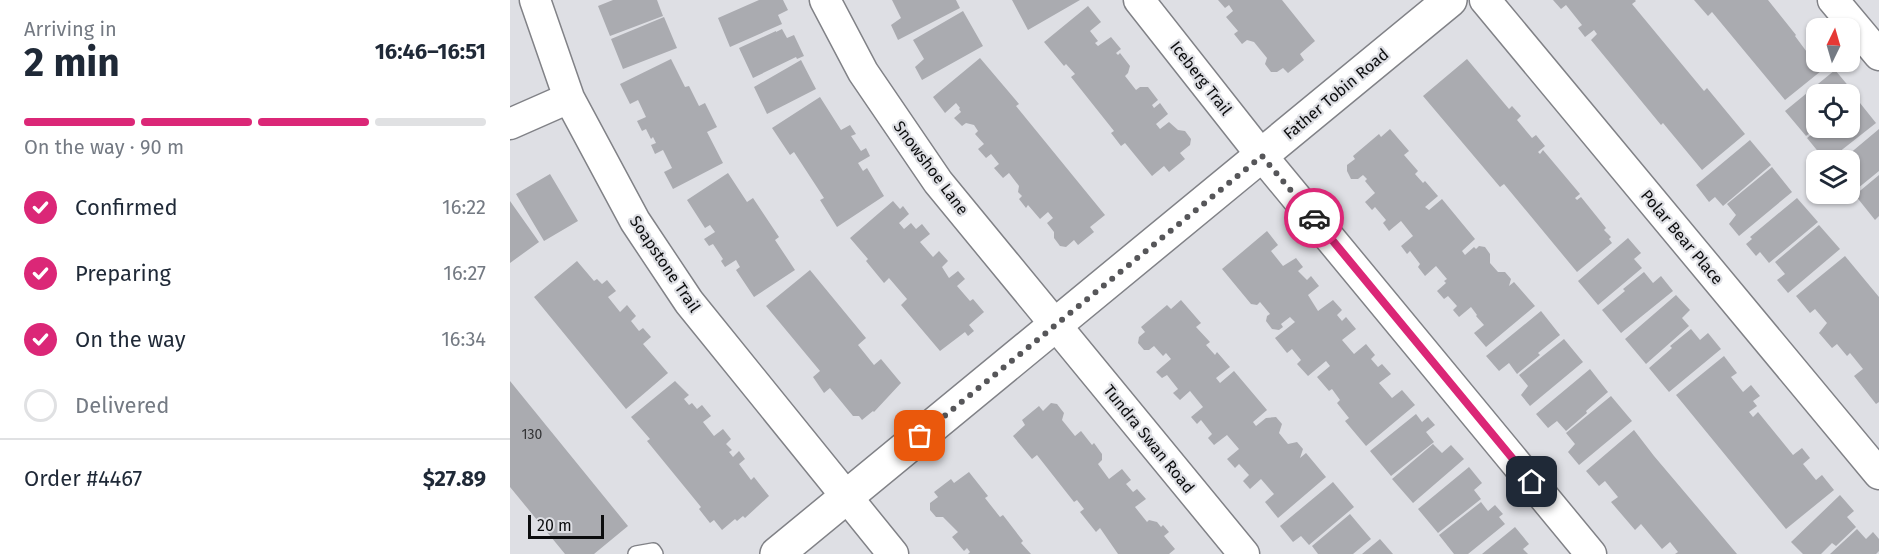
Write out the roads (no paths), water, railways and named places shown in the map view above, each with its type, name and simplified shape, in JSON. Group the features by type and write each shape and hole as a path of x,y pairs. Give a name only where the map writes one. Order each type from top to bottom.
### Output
{"street":[{"name":"Soapstone Trail","path":"535,0 569,98 635,221 689,302 893,554"},
{"name":"Snowshoe Lane","path":"825,0 863,72 898,126 938,182 1055,324"},
{"name":"Iceberg Trail","path":"1139,0 1262,156 1591,554"},
{"name":"Father Tobin Road","path":"777,554 1450,0"},
{"name":"Polar Bear Place","path":"1485,0 1879,474"},
{"path":"1833,0 1879,55"},
{"path":"510,124 569,98"},
{"name":"Tundra Swan Road","path":"1055,324 1244,554"}],"lane":[{"path":"636,554 653,552 655,554"}]}
